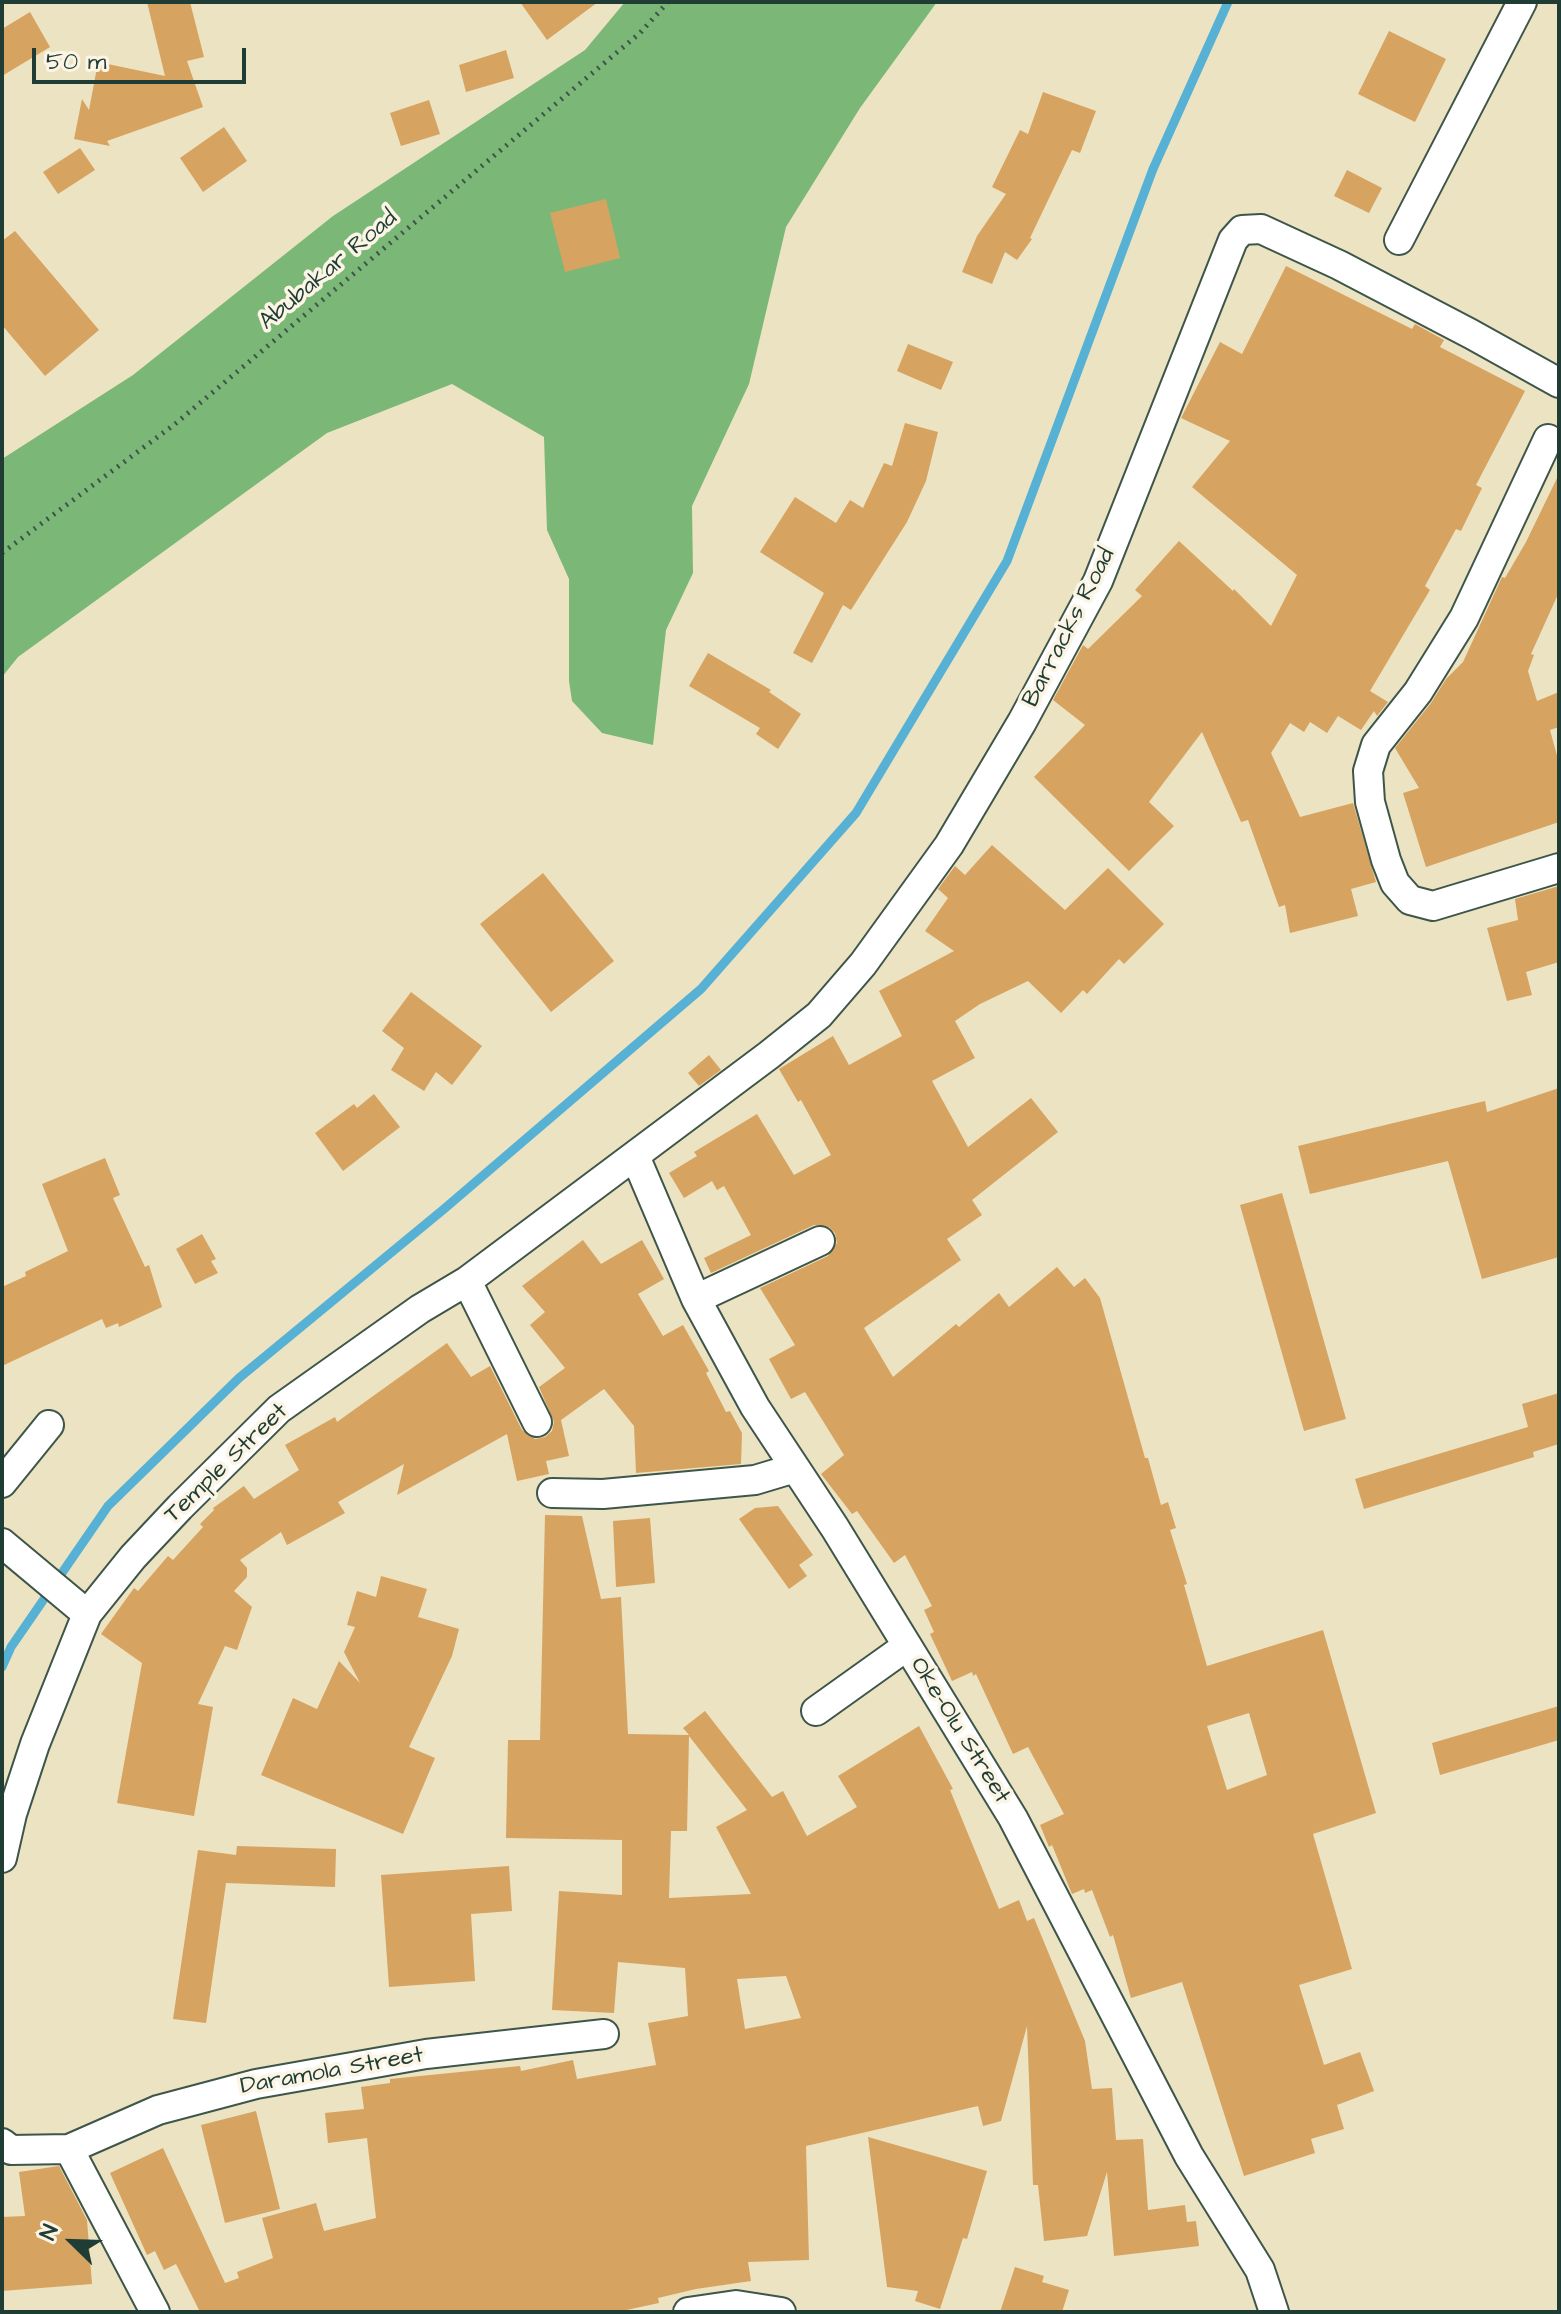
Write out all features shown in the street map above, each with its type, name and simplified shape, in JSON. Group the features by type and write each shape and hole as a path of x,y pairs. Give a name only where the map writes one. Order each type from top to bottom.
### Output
{"street":[{"path":"1399,240 1522,2"},
{"name":"Barracks Road","path":"635,1156 819,1015 863,964 949,845 1022,722 1098,581 1233,240 1242,230 1261,229 1339,265 1559,383"},
{"path":"1548,439 1464,618 1418,692 1376,745 1368,771 1370,802 1386,860 1395,883 1410,900 1433,906 1559,868"},
{"name":"Temple Street","path":"2,1858 12,1814 81,1610 279,1409 420,1309 467,1281 635,1156"},
{"name":"Oke-Olu Street","path":"635,1156 696,1299 755,1407 1013,1818 1189,2156 1260,2270 1274,2312"},
{"path":"696,1299 820,1241"},
{"path":"467,1281 537,1422"},
{"path":"2,1483 49,1425"},
{"path":"552,1493 603,1494 755,1480 795,1468"},
{"path":"2,1543 81,1610"},
{"path":"816,1711 907,1646"},
{"name":"Daramola Street","path":"69,2149 158,2110 256,2084 426,2054 604,2034"},
{"path":"2,2143 11,2150 69,2149 155,2312"},
{"path":"688,2312 736,2305 781,2312"}],"path":[{"name":"Abubakar Road","path":"2,553 175,424 640,33 668,2"}],"green space":[{"path":"625,2 937,2 860,108 786,227 749,384 692,506 693,573 666,630 653,745 602,733 572,701 569,681 569,579 547,530 544,437 452,384 327,433 18,657 2,677 2,459 133,375 333,216 585,50"}],"building":[{"path":"147,2 190,2 204,57 187,61 203,107 107,141 110,146 74,139 82,99 89,110 98,62 165,76"},
{"path":"520,2 598,2 547,40"},
{"path":"30,12 50,47 2,76 2,29"},
{"path":"1389,31 1446,59 1415,122 1358,94"},
{"path":"506,50 514,78 466,92 459,65"},
{"path":"1043,92 1096,111 1080,153 1072,150 1032,239 1017,260 1005,252 992,284 962,272 977,236 1006,194 992,187 1020,130 1028,134"},
{"path":"429,100 440,134 401,146 390,113"},
{"path":"224,127 247,161 203,192 180,158"},
{"path":"80,148 95,170 58,194 43,172"},
{"path":"1347,170 1382,188 1369,213 1334,196"},
{"path":"606,199 620,258 565,272 550,213"},
{"path":"15,231 99,330 45,376 2,325 2,241"},
{"path":"1286,266 1412,329 1415,324 1444,340 1440,347 1525,391 1476,485 1482,488 1461,531 1456,529 1425,586 1430,590 1370,691 1388,702 1377,716 1374,711 1361,730 1338,716 1327,733 1310,722 1304,732 1290,723 1271,753 1300,817 1353,803 1376,882 1351,889 1358,916 1290,933 1285,905 1279,907 1248,820 1241,822 1202,732 1149,802 1174,826 1129,871 1034,777 1085,725 1053,700 1083,645 1088,649 1142,596 1135,590 1179,541 1271,626 1297,575 1192,487 1230,441 1181,418 1220,342 1242,354"},
{"path":"908,344 953,362 941,390 897,371"},
{"path":"905,423 938,432 926,481 907,522 851,610 843,605 812,663 793,653 824,593 760,552 795,497 836,523 850,500 863,508 884,463 892,466"},
{"path":"1559,474 1559,592 1531,654 1534,655 1528,671 1537,701 1559,692 1559,727 1550,730 1559,763 1559,822 1426,867 1403,793 1419,788 1395,748 1446,679 1463,662 1502,577 1505,578 1526,542"},
{"path":"708,653 771,690 769,692 801,714 778,749 756,734 760,728 689,686"},
{"path":"992,845 1065,910 1108,868 1164,924 1124,964 1119,959 1087,994 1083,990 1061,1013 1028,981 980,1004 955,1021 975,1058 932,1081 968,1147 1031,1098 1058,1132 972,1200 982,1215 947,1239 961,1260 864,1328 893,1377 956,1324 959,1327 999,1293 1009,1307 1057,1267 1074,1287 1085,1278 1100,1298 1161,1505 1168,1502 1176,1528 1170,1530 1207,1666 1323,1630 1376,1813 1313,1834 1352,1969 1299,1985 1324,2065 1360,2052 1374,2091 1337,2105 1344,2129 1311,2139 1315,2153 1244,2176 1182,1982 1131,1998 1113,1935 1110,1937 1092,1890 1085,1893 1084,1889 1072,1894 1052,1845 1049,1847 1040,1825 1064,1814 1028,1747 1013,1754 976,1674 973,1676 972,1672 952,1681 930,1634 934,1632 924,1610 932,1606 905,1555 894,1563 857,1511 852,1514 821,1474 844,1455 805,1392 791,1399 769,1359 795,1345 760,1288 828,1256 837,1243 835,1233 829,1227 814,1225 711,1273 704,1258 751,1235 724,1186 717,1190 712,1181 684,1198 669,1173 697,1156 694,1152 757,1114 794,1175 831,1155 801,1100 798,1102 779,1069 833,1036 849,1065 902,1036 879,991 954,951 925,931 948,898 938,889 955,866 965,875","holes":["1249,1713 1267,1775 1227,1790 1207,1726"]},
{"path":"543,873 614,961 551,1012 480,924"},
{"path":"1559,886 1559,962 1526,972 1532,995 1507,1001 1487,928 1518,920 1515,899"},
{"path":"411,992 482,1046 452,1085 436,1072 424,1091 391,1070 404,1048 382,1031"},
{"path":"709,1055 721,1070 699,1086 688,1073"},
{"path":"1559,1088 1559,1257 1482,1279 1448,1161 1310,1194 1298,1146 1485,1101 1487,1112"},
{"path":"374,1094 400,1127 343,1171 315,1133 354,1104 357,1108"},
{"path":"105,1158 120,1195 113,1198 145,1267 149,1265 162,1307 119,1327 118,1323 106,1328 102,1319 2,1366 2,1287 68,1251 42,1184"},
{"path":"1282,1193 1346,1419 1304,1431 1240,1205"},
{"path":"202,1234 216,1259 211,1261 218,1273 195,1284 176,1249"},
{"path":"583,1240 601,1264 642,1240 664,1279 638,1294 663,1336 683,1325 709,1371 706,1373 726,1412 730,1411 742,1433 741,1464 636,1473 634,1426 604,1389 561,1420 569,1456 546,1461 549,1474 517,1481 507,1434 397,1495 404,1464 338,1502 345,1513 287,1545 281,1532 240,1560 247,1568 247,1577 234,1591 252,1607 237,1650 225,1646 198,1704 213,1707 194,1816 117,1803 142,1663 101,1634 134,1588 138,1591 168,1556 173,1560 203,1527 200,1524 213,1508 244,1486 254,1499 299,1470 285,1445 335,1417 337,1422 447,1343 471,1377 490,1366 522,1430 535,1439 545,1437 552,1431 554,1422 539,1387 565,1368 530,1325 545,1312 522,1286"},
{"path":"1559,1393 1559,1444 1533,1452 1534,1457 1364,1509 1355,1479 1528,1427 1522,1404"},
{"path":"778,1506 813,1555 799,1565 807,1576 789,1589 739,1519 755,1508"},
{"path":"545,1515 582,1516 601,1599 621,1597 628,1734 689,1735 683,1728 705,1711 772,1797 783,1791 807,1836 857,1807 838,1776 919,1726 953,1789 950,1790 999,1909 1019,1900 1027,1921 1034,1918 1085,2041 1092,2089 1112,2088 1116,2140 1143,2139 1148,2210 1185,2205 1187,2222 1196,2221 1199,2246 1114,2256 1107,2172 1087,2236 1044,2241 1038,2185 1033,2185 1027,2026 1001,2121 983,2126 978,2106 806,2146 809,2260 748,2262 751,2281 696,2289 658,2298 659,2303 617,2312 200,2312 176,2264 164,2270 155,2251 147,2255 110,2173 163,2148 225,2283 239,2278 237,2272 273,2258 262,2218 316,2203 324,2231 376,2218 367,2138 328,2143 325,2113 364,2109 361,2087 390,2083 390,2079 520,2066 521,2071 573,2060 577,2079 656,2065 648,2023 688,2016 685,1968 618,1962 614,2013 552,2010 559,1891 622,1895 622,1840 506,1838 508,1740 540,1740","holes":["689,1736 747,1810 716,1827 751,1894 669,1898 671,1831 687,1831","786,1976 801,2018 745,2029 737,1979"]},
{"path":"650,1518 655,1583 616,1587 613,1521"},
{"path":"381,1576 427,1589 418,1617 459,1629 452,1656 409,1747 435,1758 403,1834 261,1775 293,1698 317,1709 339,1661 360,1683 344,1652 355,1627 347,1625 357,1591 376,1597"},
{"path":"1559,1706 1559,1740 1440,1775 1432,1743"},
{"path":"237,1846 336,1849 335,1887 226,1883 206,2023 173,2019 198,1850 236,1855"},
{"path":"509,1866 512,1911 471,1914 475,1981 389,1987 381,1875"},
{"path":"256,2111 280,2209 225,2223 201,2125"},
{"path":"868,2137 987,2171 967,2239 963,2238 940,2309 915,2301 918,2291 887,2287"},
{"path":"59,2166 87,2220 92,2284 2,2291 2,2217 25,2216 19,2172"},
{"path":"1015,2267 1044,2276 1042,2282 1069,2290 1062,2312 1000,2312"}],"waterway":[{"path":"2,1667 11,1647 108,1506 239,1378 444,1209 701,989 856,813 1007,561 1153,169 1228,2"}]}
